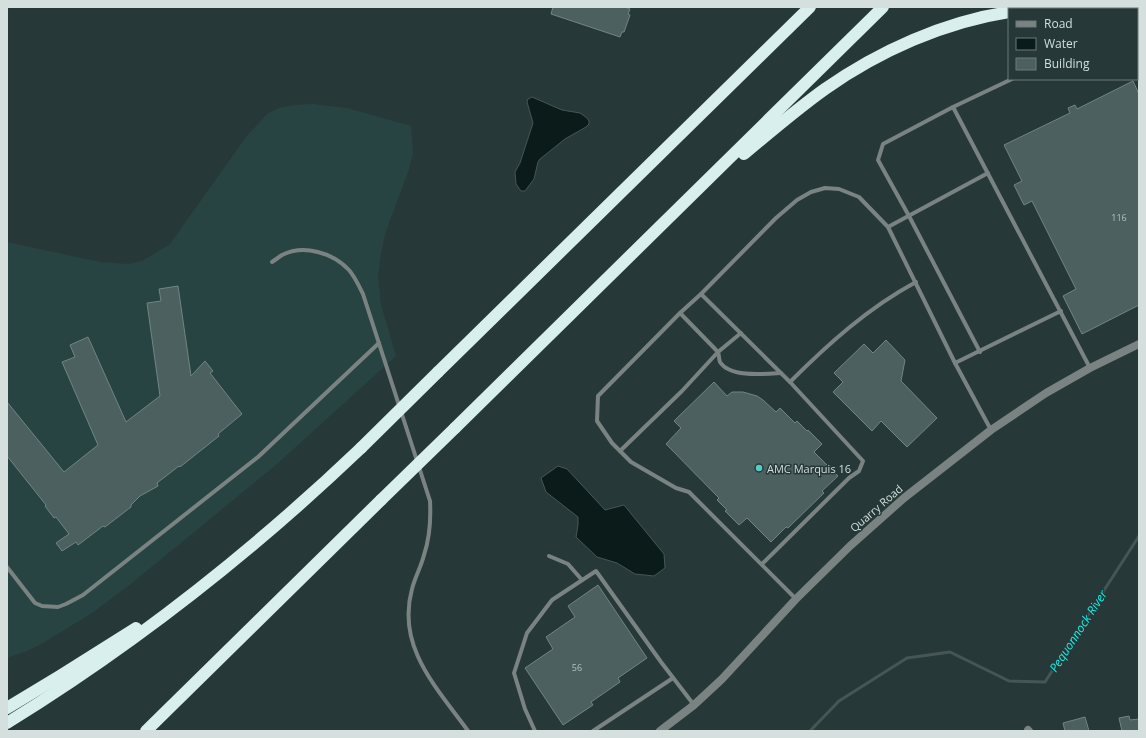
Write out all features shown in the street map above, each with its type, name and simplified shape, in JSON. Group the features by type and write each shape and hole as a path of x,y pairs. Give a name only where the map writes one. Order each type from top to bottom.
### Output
{"highway":[{"path":"7,723 108,657 157,622 210,581 291,512 361,448 810,7"},
{"path":"146,731 883,7"},
{"path":"1128,7 1139,8"},
{"path":"681,205 803,105 838,80 864,64 903,45 938,31 1008,12"},
{"path":"7,708 210,581"},
{"path":"150,731 170,707"}],"street":[{"name":"Quarry Road","path":"660,731 694,705 722,679 796,599 850,546 904,498 992,430 1046,393 1090,368 1139,344"}],"lane":[{"path":"980,352 878,160 883,144 953,106 1010,80"},
{"path":"953,106 1090,368"},
{"path":"888,227 988,173"},
{"path":"796,599 689,492 676,488 631,462 612,443 597,421 598,396 680,312 701,294 776,218 797,200 811,192 825,188 840,189 859,197 888,227 956,363 992,430"},
{"path":"272,262 282,255 290,252 305,250 328,256 343,264 358,282 430,501 430,526 428,541 424,557 411,590 409,605 410,634 414,651 422,667 468,731"},
{"path":"790,382 864,315 892,295 916,282"},
{"path":"701,294 790,382 863,461 859,471 762,564"},
{"path":"956,363 1060,311"},
{"path":"680,312 718,352 720,361 726,368 744,374 760,375 781,373"},
{"path":"620,451 682,391 718,352 741,333"},
{"path":"7,567 35,603 42,606 58,607 83,595 258,458 379,343"},
{"path":"549,556 568,564 582,580"},
{"path":"535,731 525,709 514,673 527,633 552,600 596,571 694,705"},
{"path":"593,731 673,678"}],"shaded area":[{"path":"312,104 347,108 411,126 413,154 385,234 378,276 381,305 396,356 277,464 132,583 92,613 43,643 27,651 7,658 7,242 100,262 129,264 142,261 170,244 246,137 267,114 279,108"}],"water":[{"path":"532,97 562,110 580,113 587,118 589,124 565,139 540,159 534,179 525,191 521,191 516,184 515,172 520,163 533,123 527,102 528,99"},
{"path":"558,466 567,469 605,510 624,505 664,554 665,568 654,576 635,574 617,563 597,557 576,537 578,517 546,492 541,478"}],"building":[{"path":"553,7 625,7 630,9 628,14 630,15 624,32 622,32 620,37 551,14"},
{"path":"1133,81 1139,94 1139,305 1082,334 1063,296 1076,289 1032,201 1024,205 1014,185 1022,181 1004,145 1070,113 1068,108 1075,105 1077,109"},
{"path":"178,286 191,376 205,361 213,371 210,373 242,414 218,434 219,436 157,483 158,486 140,496 131,505 131,507 105,527 103,526 78,545 76,542 62,551 56,543 69,534 56,517 54,518 45,506 46,505 7,456 7,402 64,472 98,445 62,362 75,357 70,345 88,337 126,422 160,396 147,303 161,301 159,289"},
{"path":"886,340 905,360 901,381 937,418 907,447 881,421 872,431 833,392 843,382 834,373 864,344 873,353"},
{"name":"AMC Marquis 16","path":"714,382 727,396 732,392 743,392 757,396 776,412 780,408 795,423 797,421 822,444 814,452 838,476 822,491 824,493 788,528 786,527 771,542 747,518 739,525 725,511 727,510 717,500 719,498 666,444 681,428 674,421"},
{"path":"598,585 647,658 618,678 620,682 591,702 593,705 563,725 525,668 553,649 546,637 575,617 568,606"},
{"path":"1129,716 1130,720 1139,719 1139,731 1122,731 1119,718"},
{"path":"1085,717 1089,731 1065,731 1063,723"}],"waterway":[{"name":"Pequonnock River","path":"810,731 839,701 907,658 950,652 1009,681 1045,682 1139,536"}],"place":[{"name":"AMC Marquis 16","path":"759,468"}]}
